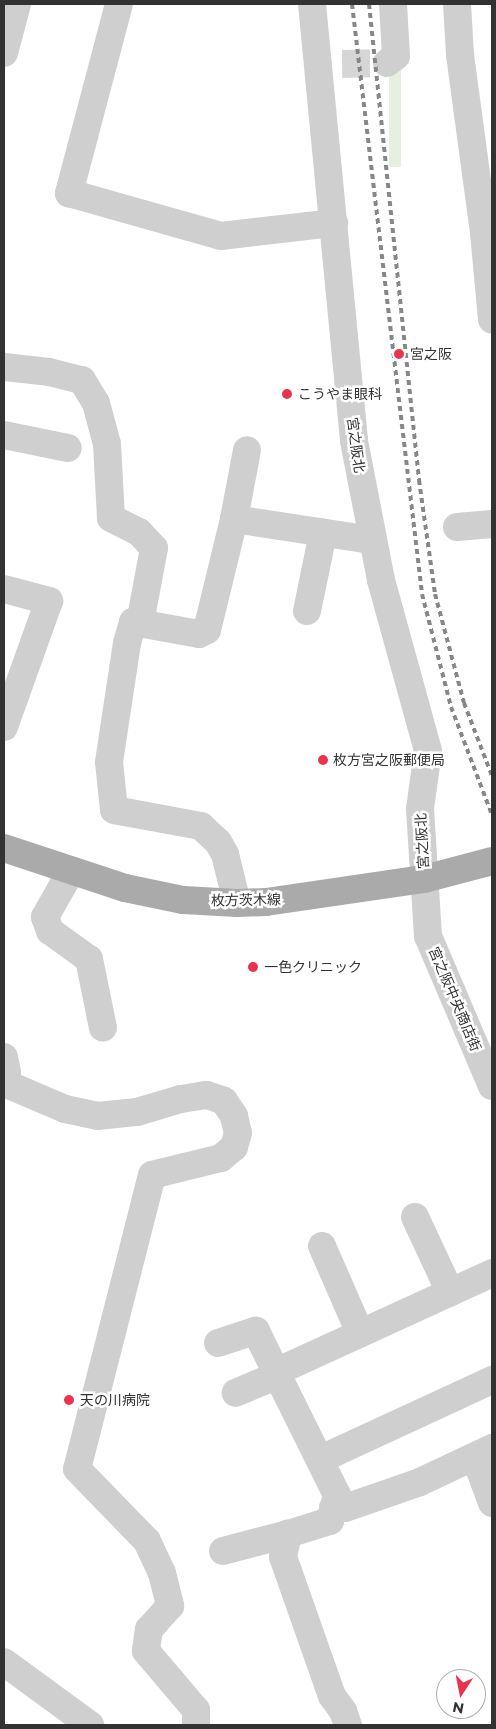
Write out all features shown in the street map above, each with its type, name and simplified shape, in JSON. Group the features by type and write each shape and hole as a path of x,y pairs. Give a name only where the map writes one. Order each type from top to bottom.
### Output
{"main road":[{"name":"枚方茨木線","path":"4,848 125,888 182,900 237,903 275,901 424,879 492,861"}],"street":[{"path":"4,53 17,4"},
{"path":"119,4 69,193 221,236 334,223"},
{"name":"宮之阪北","path":"312,4 330,65 334,223 354,441 372,540 428,751 420,809 424,879"},
{"path":"387,63 396,56 393,4"},
{"path":"457,4 460,55 488,231 492,320"},
{"path":"4,367 50,372 82,380 96,403 107,444 110,518 138,532 154,548 140,623"},
{"path":"4,435 68,448"},
{"path":"237,903 225,854 218,842 201,826 114,810 109,762 127,643 133,622 199,634 207,630 234,519 247,450"},
{"path":"234,519 372,540"},
{"path":"457,527 492,524"},
{"path":"307,611 323,532"},
{"path":"4,589 49,601 4,727"},
{"path":"71,871 46,918 50,931 89,960 103,1028"},
{"name":"宮之阪中央商店街","path":"424,879 428,936 492,1086"},
{"path":"4,1073 65,1109 98,1116 137,1112 181,1099 206,1095 224,1101 234,1116 238,1133 234,1147 221,1158 152,1175 77,1469 147,1541 162,1573 170,1606 149,1629 146,1651 196,1710 196,1725"},
{"path":"415,1217 450,1292"},
{"path":"322,1246 360,1333"},
{"path":"236,1393 266,1380 276,1372 492,1273"},
{"path":"218,1343 256,1331 321,1459 337,1495 330,1521 223,1551"},
{"path":"321,1459 492,1380"},
{"path":"333,1508 345,1508 420,1482 484,1452 492,1503"},
{"path":"288,1534 283,1557 332,1696 343,1711 348,1725"},
{"path":"4,1662 90,1725"}],"green space":[{"path":"389,70 401,70 401,167 389,167"}],"tunnel":[{"path":"342,64 387,63"}],"railway":[{"path":"352,4 422,594 451,707 492,815"},
{"path":"369,4 419,480 435,594 464,703 492,776"}],"place":[{"name":"宮之阪","path":"399,354"},
{"name":"こうやま眼科","path":"287,394"},
{"name":"枚方宮之阪郵便局","path":"323,760"},
{"name":"一色クリニック","path":"253,967"},
{"name":"天の川病院","path":"69,1400"}]}
